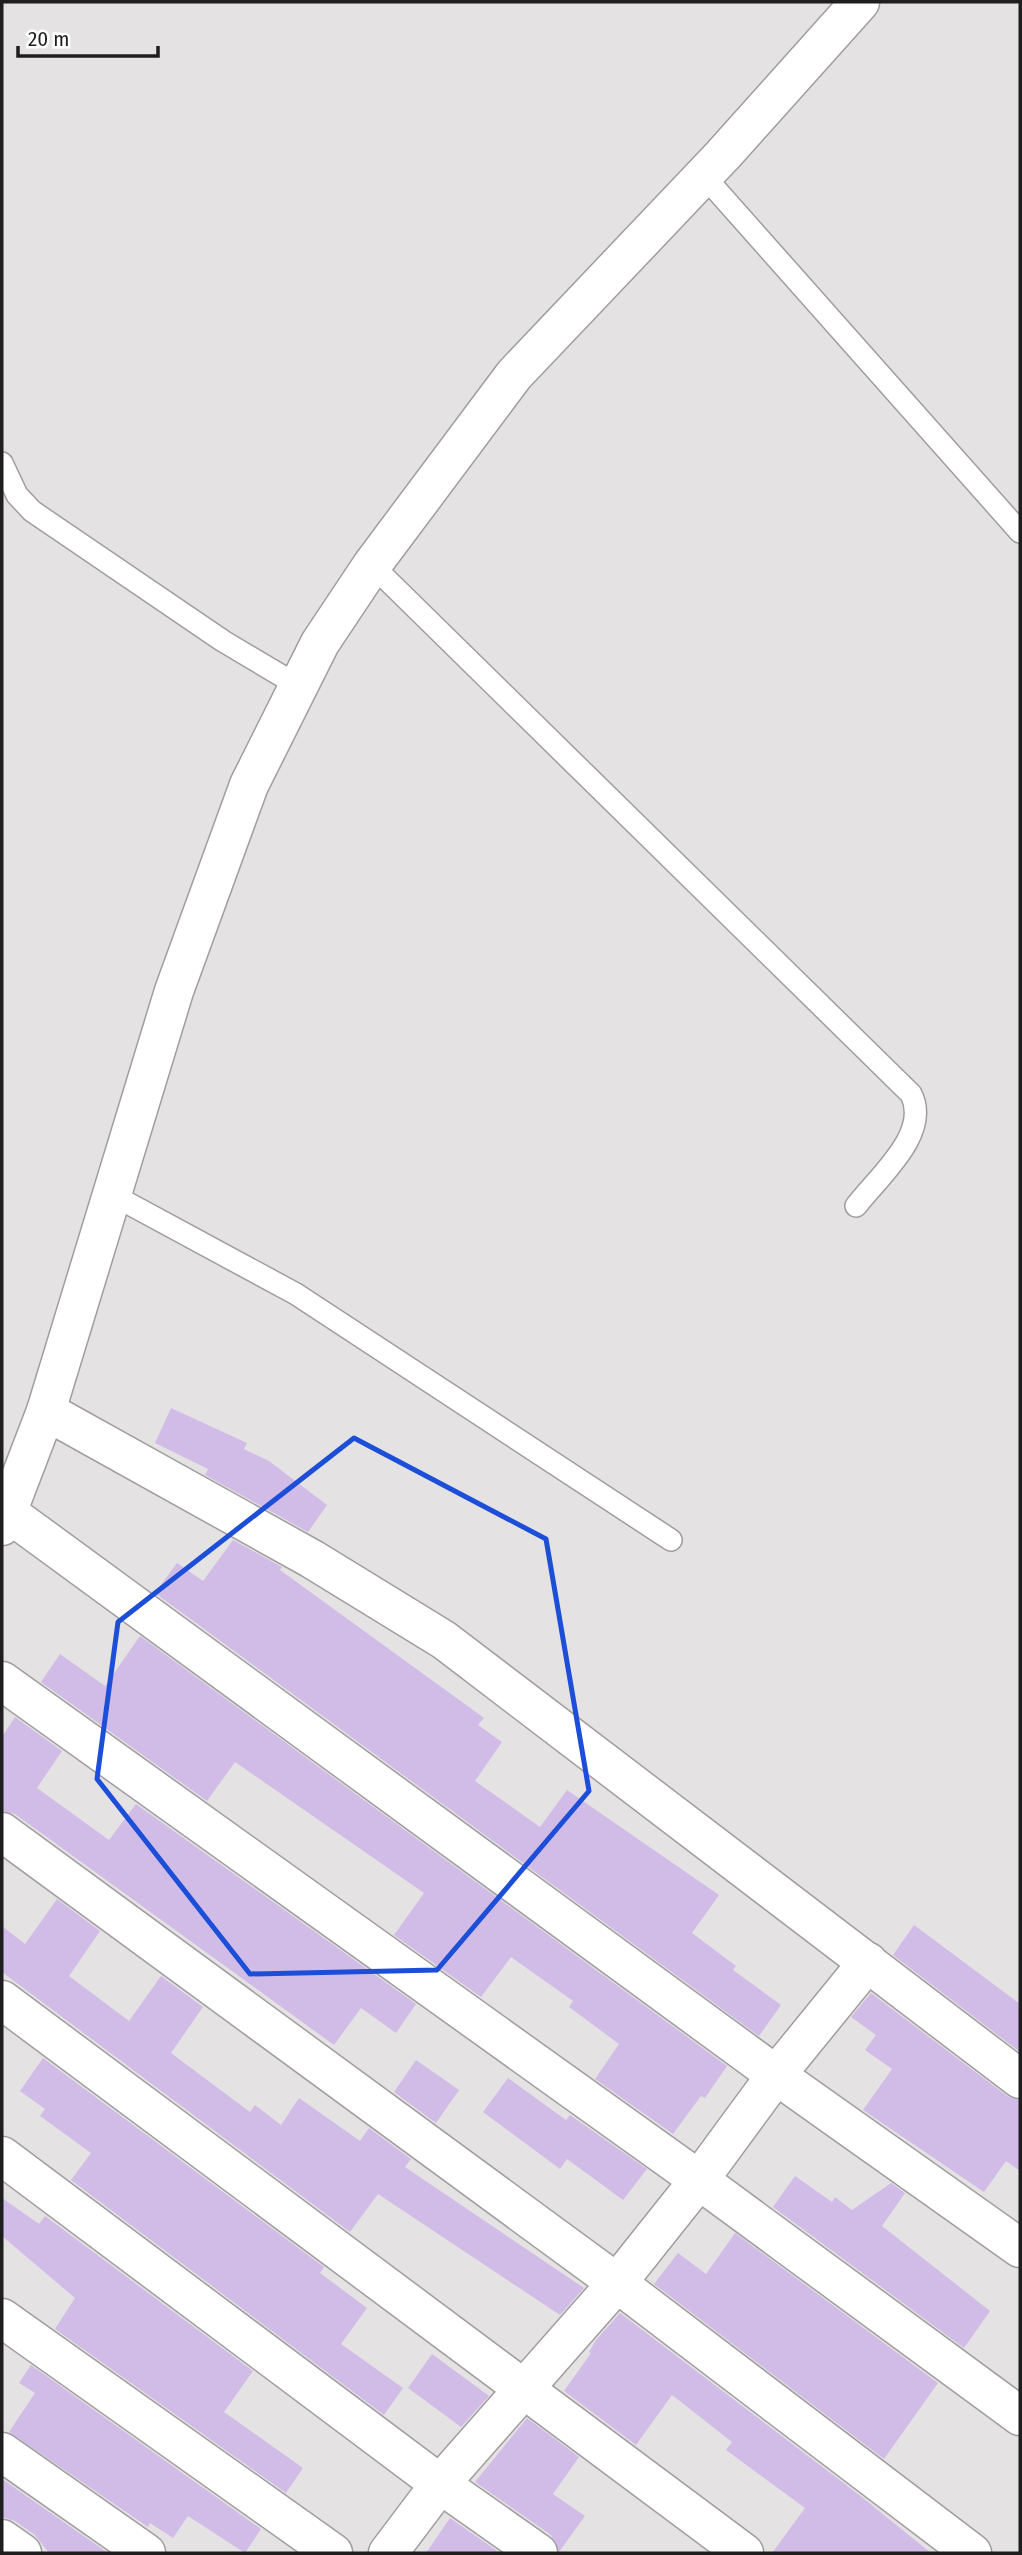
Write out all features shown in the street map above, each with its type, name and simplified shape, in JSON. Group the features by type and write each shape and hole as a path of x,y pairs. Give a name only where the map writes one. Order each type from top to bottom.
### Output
{"street":[{"path":"860,2 704,176 514,375 372,565 320,643 297,685 244,798 174,991 46,1411 5,1519 1020,2248"},
{"path":"46,1411 312,1559 444,1640 1020,2079"},
{"path":"2,1681 699,2180 1020,2416"},
{"path":"2,1832 617,2283 972,2553"},
{"path":"388,2553 440,2484 617,2283 699,2180 776,2075 868,1962"},
{"path":"2,2000 744,2553"},
{"path":"2,2156 440,2484 538,2553"},
{"path":"2,2318 333,2553"},
{"path":"2,2452 146,2553"},
{"path":"2,2539 22,2553"}],"lane":[{"path":"704,176 1020,532"},
{"path":"2,463 17,495 32,511 223,641 297,685"},
{"path":"372,565 911,1094 918,1117 913,1134 856,1206"},
{"path":"111,1194 296,1294 671,1540"}],"highlighted area":[{"path":"354,1438 546,1539 589,1791 437,1970 250,1974 97,1779 118,1622"}],"building":[{"path":"171,1408 247,1443 244,1449 269,1461 327,1505 308,1532 205,1475 208,1469 155,1443"},
{"path":"233,1540 282,1567 280,1570 484,1718 478,1725 502,1742 475,1781 540,1827 567,1790 719,1895 692,1933 736,1966 733,1970 781,2005 759,2036 155,1593 177,1563 203,1581"},
{"path":"140,1636 727,2066 705,2098 701,2096 673,2134 595,2079 619,2044 569,2007 573,2001 511,1957 481,1997 394,1935 424,1893 235,1762 207,1801 41,1682 60,1654 105,1686"},
{"path":"15,1717 62,1751 37,1788 109,1840 136,1804 416,2004 396,2033 361,2008 334,2045 15,1814 2,1811 2,1737"},
{"path":"57,1899 100,1931 69,1976 129,2021 161,1976 203,2007 171,2053 250,2112 255,2105 281,2125 299,2098 360,2141 369,2128 411,2159 405,2167 584,2288 560,2315 378,2194 350,2232 2,1972 2,1926 25,1944"},
{"path":"914,1925 1020,2004 1020,2052 893,1955"},
{"path":"871,1993 1007,2096 1020,2100 1020,2171 1006,2161 984,2192 863,2110 892,2069 865,2050 876,2035 851,2017"},
{"path":"43,2058 324,2267 320,2273 367,2308 341,2344 403,2388 384,2415 71,2180 91,2153 40,2116 45,2109 20,2091"},
{"path":"416,2060 459,2090 436,2123 394,2092"},
{"path":"508,2078 566,2120 570,2115 647,2169 623,2200 567,2159 560,2169 483,2112"},
{"path":"795,2176 832,2202 835,2197 852,2210 891,2183 905,2193 882,2226 990,2311 964,2348 773,2207"},
{"path":"2,2198 39,2224 45,2216 253,2371 224,2412 303,2468 286,2493 55,2329 75,2298 2,2236"},
{"path":"735,2233 938,2383 884,2459 654,2284 678,2253 706,2274"},
{"path":"620,2313 858,2494 931,2553 772,2553 805,2508 726,2450 732,2442 672,2395 636,2445 564,2391 591,2353 589,2352 596,2340"},
{"path":"432,2354 489,2396 461,2427 408,2388"},
{"path":"31,2365 261,2529 245,2553 188,2516 173,2538 150,2523 148,2527 9,2432 35,2393 19,2383"},
{"path":"527,2418 579,2457 553,2494 585,2516 559,2552 551,2535 475,2482"},
{"path":"2,2479 108,2553 49,2553 35,2535 15,2521 2,2517"},
{"path":"450,2518 500,2553 426,2553"}]}
